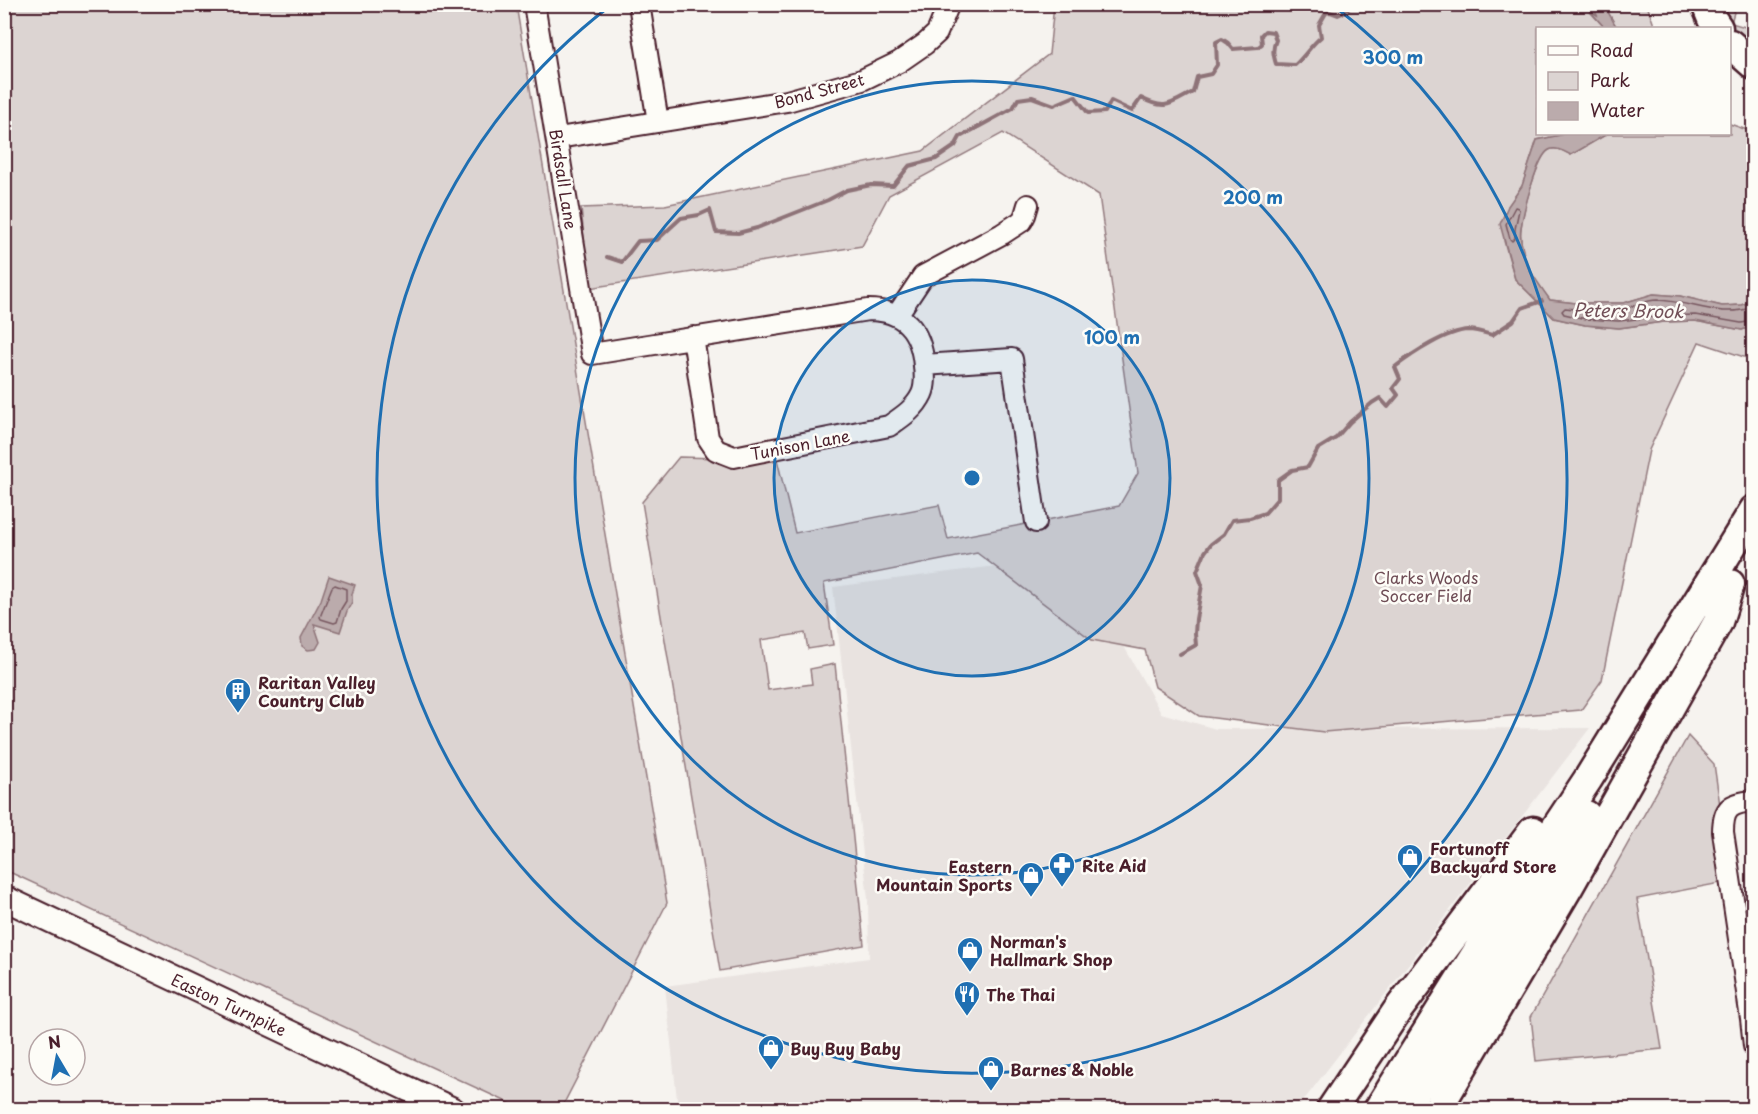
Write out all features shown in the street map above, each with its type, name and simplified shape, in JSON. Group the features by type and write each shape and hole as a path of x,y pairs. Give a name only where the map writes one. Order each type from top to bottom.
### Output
{"highway":[{"path":"1706,4 1717,27"},
{"path":"1731,45 1754,65"},
{"path":"1378,1110 1540,850 1588,779 1754,510"},
{"path":"1404,1110 1754,546"},
{"path":"1437,1110 1568,888 1718,622 1730,584"},
{"path":"1331,1110 1397,1011 1548,811 1592,747 1614,734"}],"main road":[{"name":"Easton Turnpike","path":"4,898 453,1110"}],"street":[{"name":"Birdsall Lane","path":"534,4 592,354 693,337"},
{"path":"639,4 658,122"},
{"name":"Bond Street","path":"558,138 787,101 862,80 899,62 925,44 937,33 949,4"},
{"path":"693,337 868,310 885,310 897,315 923,276 1012,228 1022,221 1028,205"},
{"name":"Tunison Lane","path":"693,337 708,438 716,450 734,457 889,426 909,412 923,393 926,379 923,354 909,325 897,315"},
{"path":"924,365 1011,359 1036,522"},
{"path":"1754,801 1732,805 1723,818 1723,832 1752,1019 1754,1046"}],"shaded area":[{"path":"1074,556 1161,713 1216,729 1590,728 1297,1109 678,1109 665,986 869,958 868,899 833,587"}],"green space":[{"path":"5,5 516,5 667,903 561,1109 522,1109 5,870"},
{"name":"Clarks Woods Soccer Field","path":"1054,5 1593,5 1598,15 1591,13 1604,27 1536,27 1536,135 1560,135 1537,140 1522,186 1508,206 1504,241 1515,279 1554,318 1585,325 1619,328 1663,322 1695,321 1742,330 1753,326 1753,360 1699,342 1649,450 1602,680 1581,710 1324,732 1199,716 1155,687 1145,650 1092,640 977,553 824,583 833,645 808,649 805,633 761,640 768,690 812,684 810,669 835,664 864,945 720,971 642,502 679,457 720,458 775,451 795,533 939,505 948,539 1119,506 1138,473 1099,195 1003,133 889,195 862,246 589,288 581,208 665,205 923,151 1049,54"},
{"path":"1604,5 1647,5 1655,27 1616,27"},
{"path":"1718,5 1736,5 1731,23 1753,29 1753,49 1731,35 1731,27 1727,27"},
{"path":"1731,124 1753,132 1753,301 1741,305 1722,306 1680,296 1654,294 1623,303 1576,303 1550,300 1527,265 1522,248 1522,221 1535,173 1544,154 1555,149 1571,155 1605,135 1731,135"},
{"path":"1688,736 1714,764 1731,881 1637,899 1662,1049 1536,1061 1531,1017"}],"water":[{"path":"1593,5 1604,5 1616,27 1604,27 1590,11 1597,15"},
{"name":"Peters Brook","path":"1560,135 1605,135 1571,155 1557,149 1549,150 1544,154 1535,173 1521,228 1521,240 1527,264 1550,300 1576,303 1623,303 1653,294 1680,296 1722,306 1741,305 1753,301 1753,326 1742,330 1695,321 1663,322 1619,328 1585,325 1554,318 1515,279 1500,224 1508,206 1522,186 1537,140"},
{"path":"329,576 355,585 352,602 340,632 314,624 320,642 316,649 308,650 302,646 301,638 321,600"}],"waterway":[{"path":"607,257 622,262 638,241 657,240 681,218 699,215 710,210 716,232 738,233 757,228 828,200 847,190 871,185 893,186 909,166 936,159 955,146 960,137 1013,108 1018,99 1032,97 1054,105 1075,96 1088,113 1105,112 1111,101 1132,111 1141,98 1162,105 1173,103 1193,92 1197,77 1211,74 1217,65 1216,42 1222,39 1233,49 1258,47 1262,44 1261,35 1265,31 1273,32 1276,40 1273,52 1276,64 1295,65 1321,37 1319,25 1326,13 1338,15 1353,4"},
{"path":"1180,654 1196,645 1196,619 1202,585 1197,571 1205,552 1224,534 1232,520 1265,513 1278,498 1278,480 1292,470 1308,467 1318,449 1336,438 1372,403 1380,398 1388,407 1398,395 1393,388 1400,379 1395,367 1402,361 1420,349 1460,331 1471,330 1492,335 1513,321 1522,308 1542,301"}],"place":[{"name":"Raritan Valley Country Club","path":"238,714"},
{"name":"Fortunoff Backyard Store","path":"1410,880"},
{"name":"Rite Aid","path":"1062,888"},
{"name":"Eastern Mountain Sports","path":"1031,898"},
{"name":"Norman's Hallmark Shop","path":"970,973"},
{"name":"The Thai","path":"967,1017"},
{"name":"Buy Buy Baby","path":"771,1071"},
{"name":"Barnes & Noble","path":"991,1092"}]}
